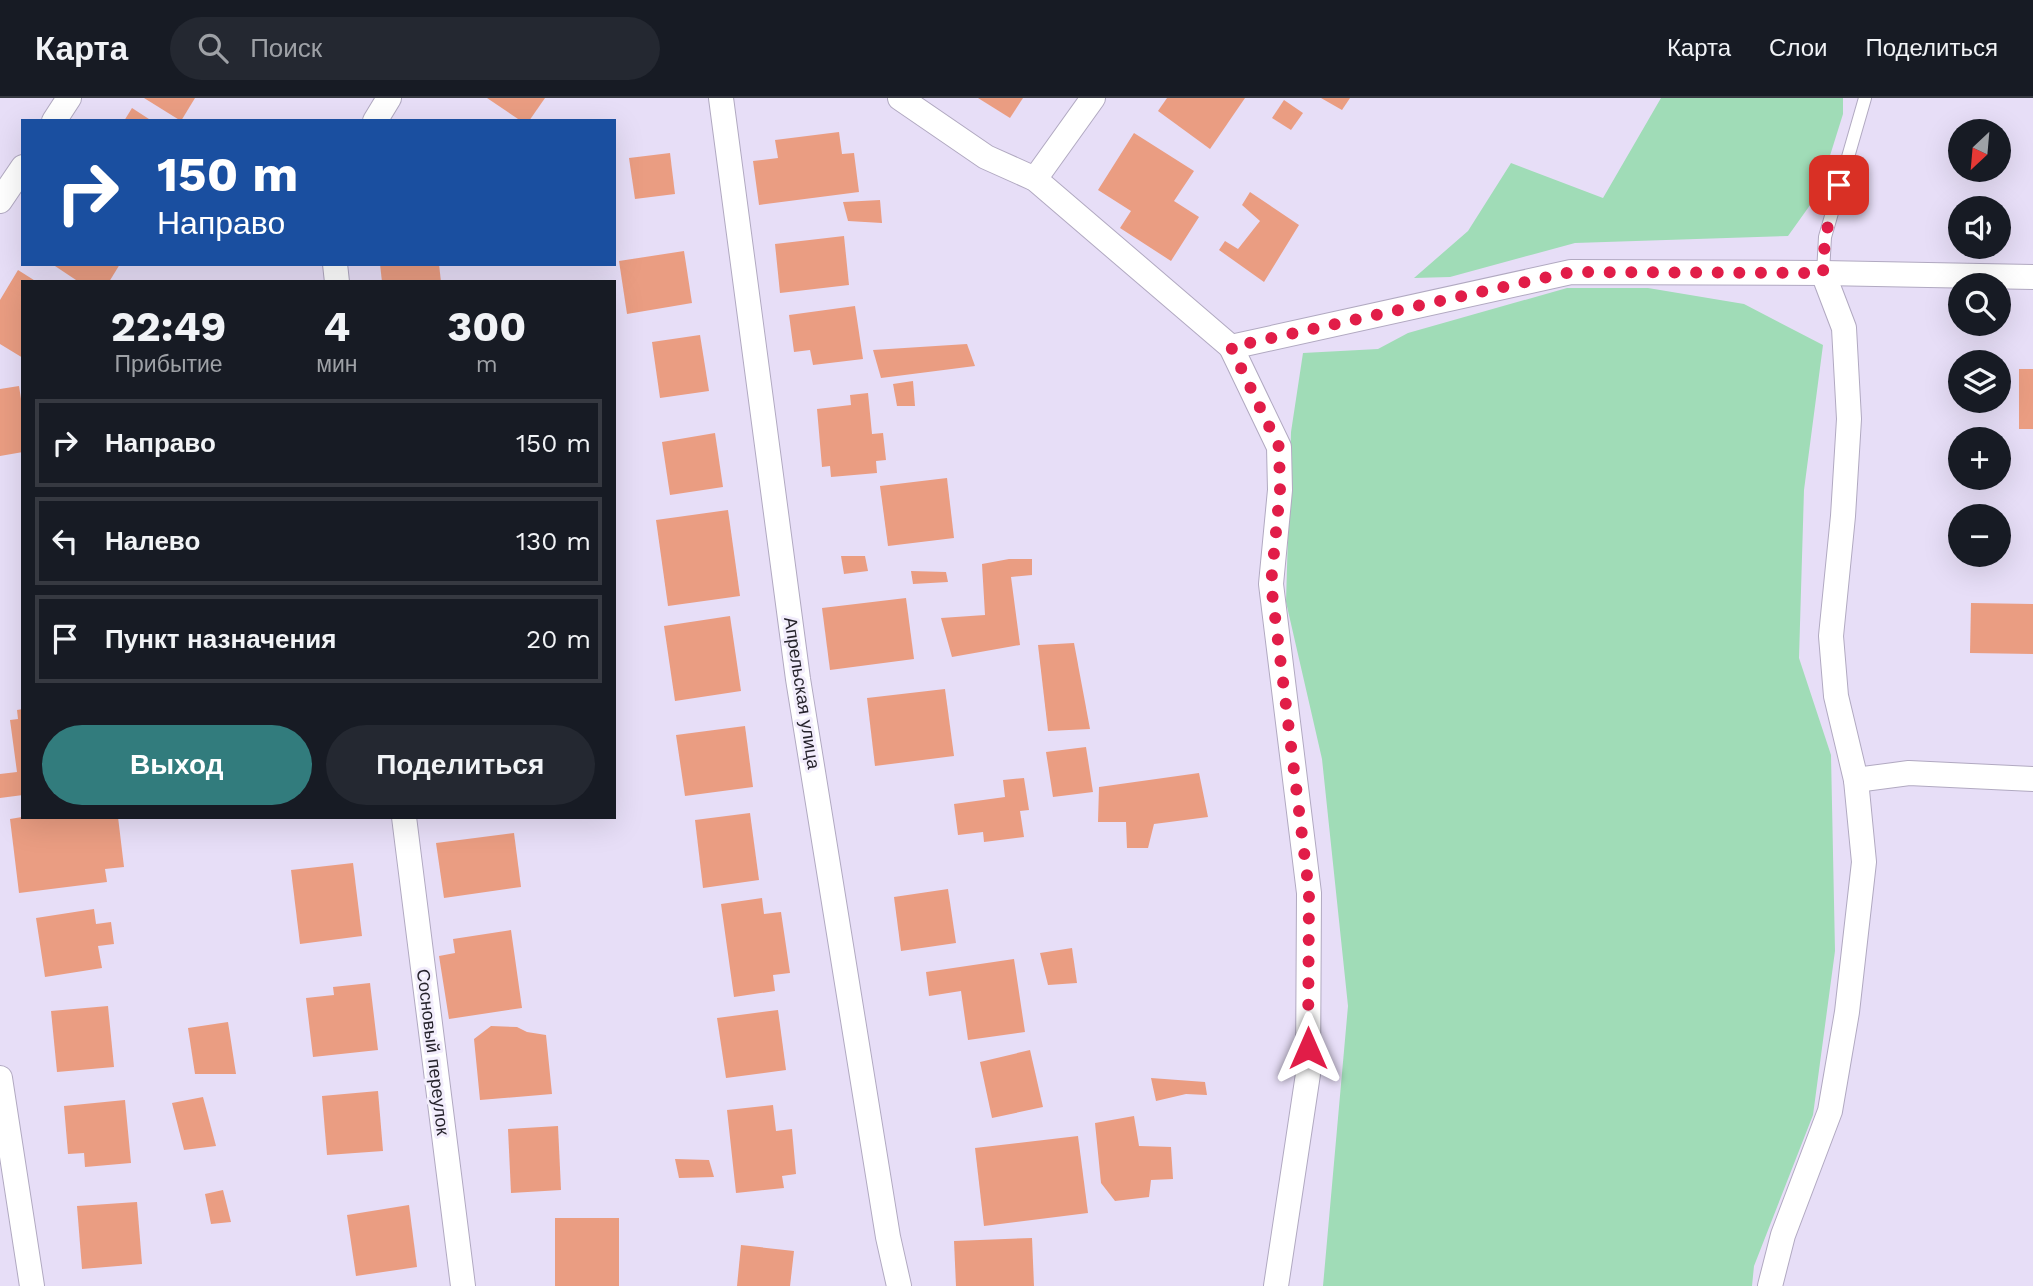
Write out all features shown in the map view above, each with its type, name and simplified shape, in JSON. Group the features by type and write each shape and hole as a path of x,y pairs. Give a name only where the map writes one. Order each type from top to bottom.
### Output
{"street":[{"path":"55,119 69,98"},
{"path":"376,119 388,98"},
{"name":"Апрельская улица","path":"721,98 798,679 886,1223 899,1286"},
{"path":"900,98 986,157 1035,179 1231,347 1279,447 1280,490 1271,584 1309,892 1308,1074 1276,1286"},
{"path":"1035,179 1093,98"},
{"path":"0,201 21,170"},
{"path":"1231,347 1571,272 2033,277"},
{"path":"1770,1286 1783,1235 1830,1111 1844,1025 1864,862 1856,780 1836,696 1831,636 1849,419 1844,328 1823,273"},
{"path":"1856,780 1909,773 2033,779"},
{"name":"Сосновый переулок","path":"404,819 463,1286"},
{"path":"0,1078 32,1286"}],"lane":[{"path":"1823,273 1825,237 1862,101"}],"green space":[{"path":"1661,98 1843,98 1843,114 1818,194 1788,236 1575,243 1450,277 1414,278 1468,231 1511,163 1603,198"},
{"path":"1567,288 1648,288 1744,304 1823,345 1804,490 1799,658 1831,755 1835,951 1813,1115 1754,1266 1752,1286 1323,1286 1348,1006 1322,759 1286,602 1291,432 1303,353 1378,349 1408,333"}],"building":[{"path":"144,98 195,98 182,119 178,119"},
{"path":"487,98 545,98 530,119 518,119"},
{"path":"978,98 1023,98 1010,118"},
{"path":"1167,98 1245,98 1210,149 1158,111"},
{"path":"1321,98 1350,98 1342,110"},
{"path":"1284,100 1303,113 1291,130 1272,118"},
{"path":"132,108 149,119 125,119"},
{"path":"839,132 842,154 854,153 859,192 759,205 753,161 778,158 775,140"},
{"path":"1134,133 1194,171 1174,201 1199,217 1171,261 1120,228 1131,211 1098,190"},
{"path":"670,153 675,194 635,199 629,158"},
{"path":"1250,192 1299,225 1264,282 1219,250 1225,241 1238,249 1260,221 1242,205"},
{"path":"880,200 882,223 848,221 843,202"},
{"path":"844,236 849,285 780,293 775,244"},
{"path":"684,251 692,303 627,314 619,261"},
{"path":"55,266 119,266 110,280 76,280"},
{"path":"380,266 439,266 441,280 382,280"},
{"path":"18,270 34,280 21,280 21,357 0,344 0,300"},
{"path":"855,306 863,359 813,365 810,350 794,352 789,315"},
{"path":"700,335 709,391 660,398 652,342"},
{"path":"967,344 975,366 881,378 873,350"},
{"path":"2019,369 2033,369 2033,429 2019,429"},
{"path":"913,381 915,406 897,406 893,384"},
{"path":"19,386 21,452 0,456 0,389"},
{"path":"868,393 872,434 883,433 886,460 876,461 877,473 831,477 830,466 822,467 817,409 851,405 850,395"},
{"path":"715,433 723,487 670,495 662,442"},
{"path":"947,478 954,538 888,546 880,486"},
{"path":"728,510 740,596 668,606 656,520"},
{"path":"841,556 865,556 868,571 844,574"},
{"path":"1009,559 1032,559 1032,575 1011,577 1020,645 952,657 941,618 985,615 982,564"},
{"path":"911,571 946,572 948,582 913,584"},
{"path":"906,598 914,659 830,670 822,608"},
{"path":"1971,603 2033,604 2033,654 1970,653"},
{"path":"730,616 741,691 675,701 664,626"},
{"path":"1074,643 1090,729 1048,731 1038,645"},
{"path":"945,689 954,756 875,766 867,698"},
{"path":"21,709 21,795 0,798 0,774 17,772 10,720 18,719 17,710"},
{"path":"745,726 753,787 685,796 676,735"},
{"path":"1086,747 1093,792 1053,797 1046,752"},
{"path":"1199,773 1208,817 1154,824 1148,848 1127,848 1126,822 1098,822 1099,787"},
{"path":"1024,778 1029,810 1020,811 1024,837 984,842 983,832 958,835 954,804 1005,797 1003,780"},
{"path":"750,813 759,880 703,888 695,820"},
{"path":"10,819 118,819 124,867 105,869 107,882 19,893"},
{"path":"514,833 521,887 444,898 436,843"},
{"path":"353,863 362,936 300,944 291,870"},
{"path":"948,889 956,943 901,951 894,897"},
{"path":"762,898 764,914 781,912 790,973 773,975 775,991 734,997 721,904"},
{"path":"94,909 96,924 111,922 114,944 98,946 102,968 45,977 36,918"},
{"path":"511,930 522,1008 449,1019 439,956 455,953 453,939"},
{"path":"1072,948 1077,983 1048,985 1040,953"},
{"path":"1014,959 1025,1032 968,1040 961,991 929,996 926,972"},
{"path":"370,983 378,1050 313,1057 306,998 334,995 333,987"},
{"path":"108,1006 114,1067 57,1072 51,1011"},
{"path":"778,1010 786,1070 726,1078 717,1018"},
{"path":"228,1022 236,1074 195,1074 188,1028"},
{"path":"491,1026 517,1027 527,1032 546,1035 552,1094 480,1100 474,1039"},
{"path":"1030,1050 1043,1107 992,1118 980,1062"},
{"path":"1151,1078 1205,1082 1207,1095 1186,1094 1156,1101"},
{"path":"378,1091 383,1151 327,1155 322,1096"},
{"path":"203,1097 216,1146 184,1150 172,1103"},
{"path":"125,1100 131,1163 85,1167 84,1153 68,1154 64,1106"},
{"path":"773,1105 776,1131 792,1129 796,1174 782,1176 784,1188 736,1193 727,1110"},
{"path":"1134,1116 1139,1146 1171,1147 1173,1179 1151,1180 1149,1197 1115,1201 1101,1183 1095,1123"},
{"path":"558,1126 561,1190 511,1193 508,1129"},
{"path":"1078,1136 1088,1213 984,1226 975,1148"},
{"path":"675,1159 709,1160 714,1177 679,1178"},
{"path":"223,1190 231,1222 211,1224 205,1194"},
{"path":"137,1202 142,1264 82,1269 77,1206"},
{"path":"409,1205 417,1267 356,1276 347,1215"},
{"path":"555,1218 619,1218 619,1286 555,1286"},
{"path":"1032,1238 1034,1286 956,1286 954,1241"},
{"path":"741,1245 794,1251 790,1286 737,1286"}],"route":[{"path":"1308,1048 1309,892 1271,584 1280,490 1279,447 1231,347 1571,272 1823,273 1825,237 1839,185"}]}
